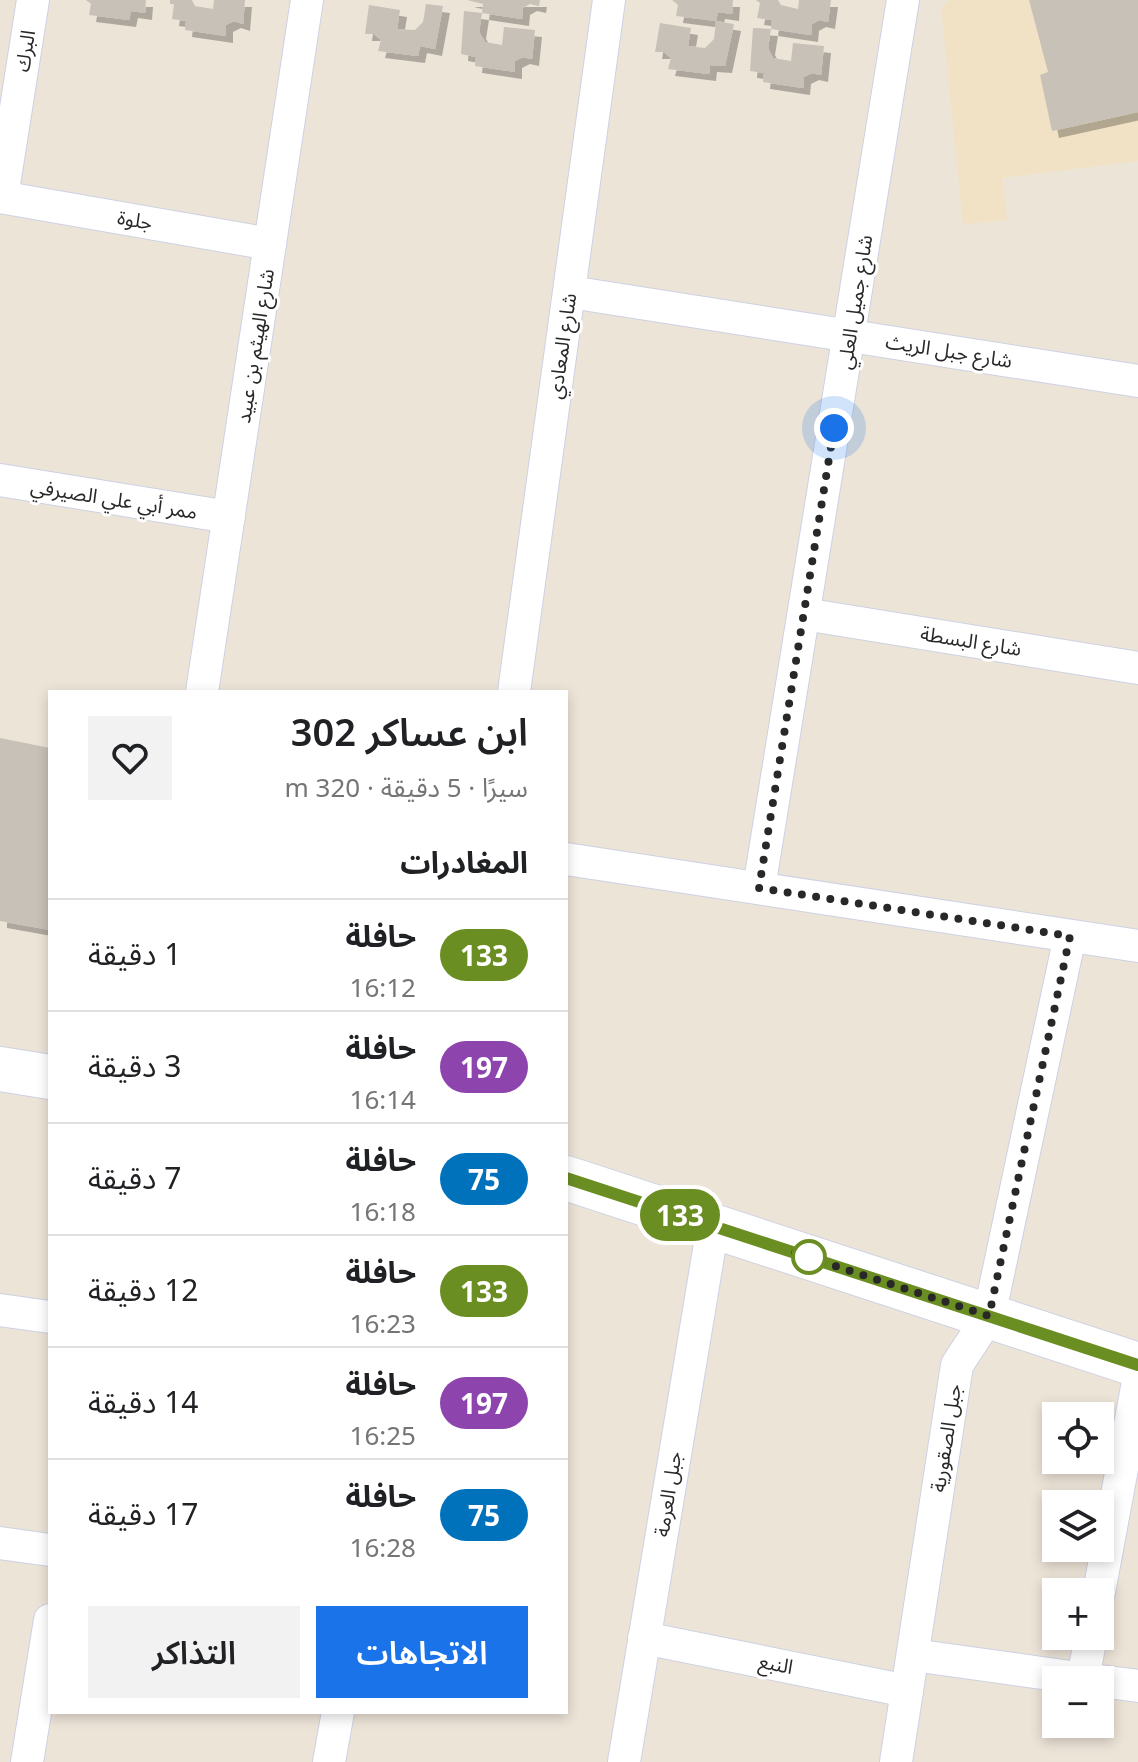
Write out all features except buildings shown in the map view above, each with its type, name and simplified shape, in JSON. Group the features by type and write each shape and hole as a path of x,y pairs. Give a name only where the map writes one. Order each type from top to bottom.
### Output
{"street":[{"name":"البرك","path":"1,197 33,0"},
{"name":"شارع الهيثم بن عبيد","path":"202,690 307,0"},
{"name":"شارع المعادي","path":"514,690 609,0"},
{"name":"شارع جميل العلي","path":"759,888 903,0"},
{"name":"جلوة","path":"1,197 270,244"},
{"name":"شارع جبل الريث","path":"570,292 1138,381"},
{"name":"ممر أبي علي الصيرفي","path":"0,480 229,517"},
{"name":"شارع البسطة","path":"804,614 1138,668"},
{"path":"568,859 1138,946"},
{"name":"جبل الصقورية","path":"896,1762 957,1365 989,1316 1070,936"},
{"path":"0,1069 48,1077"},
{"path":"568,1179 1138,1365"},
{"name":"جبل العرمة","path":"624,1762 713,1226"},
{"path":"0,1310 48,1317"},
{"path":"1102,1578 1138,1382"},
{"path":"0,1543 48,1550"},
{"path":"27,1762 48,1632"},
{"name":"النبع","path":"644,1638 907,1691"},
{"path":"913,1655 1042,1673"},
{"path":"1114,1683 1138,1686"},
{"path":"329,1762 338,1714"}],"shaded area":[{"path":"950,0 1138,0 1138,161 1002,178 1007,220 963,224 941,7"}],"bus line":[{"name":"133","path":"568,1179 1138,1365"}],"route":[{"path":"809,1257 795,1253 989,1316 1070,936 759,888 834,428"}]}
